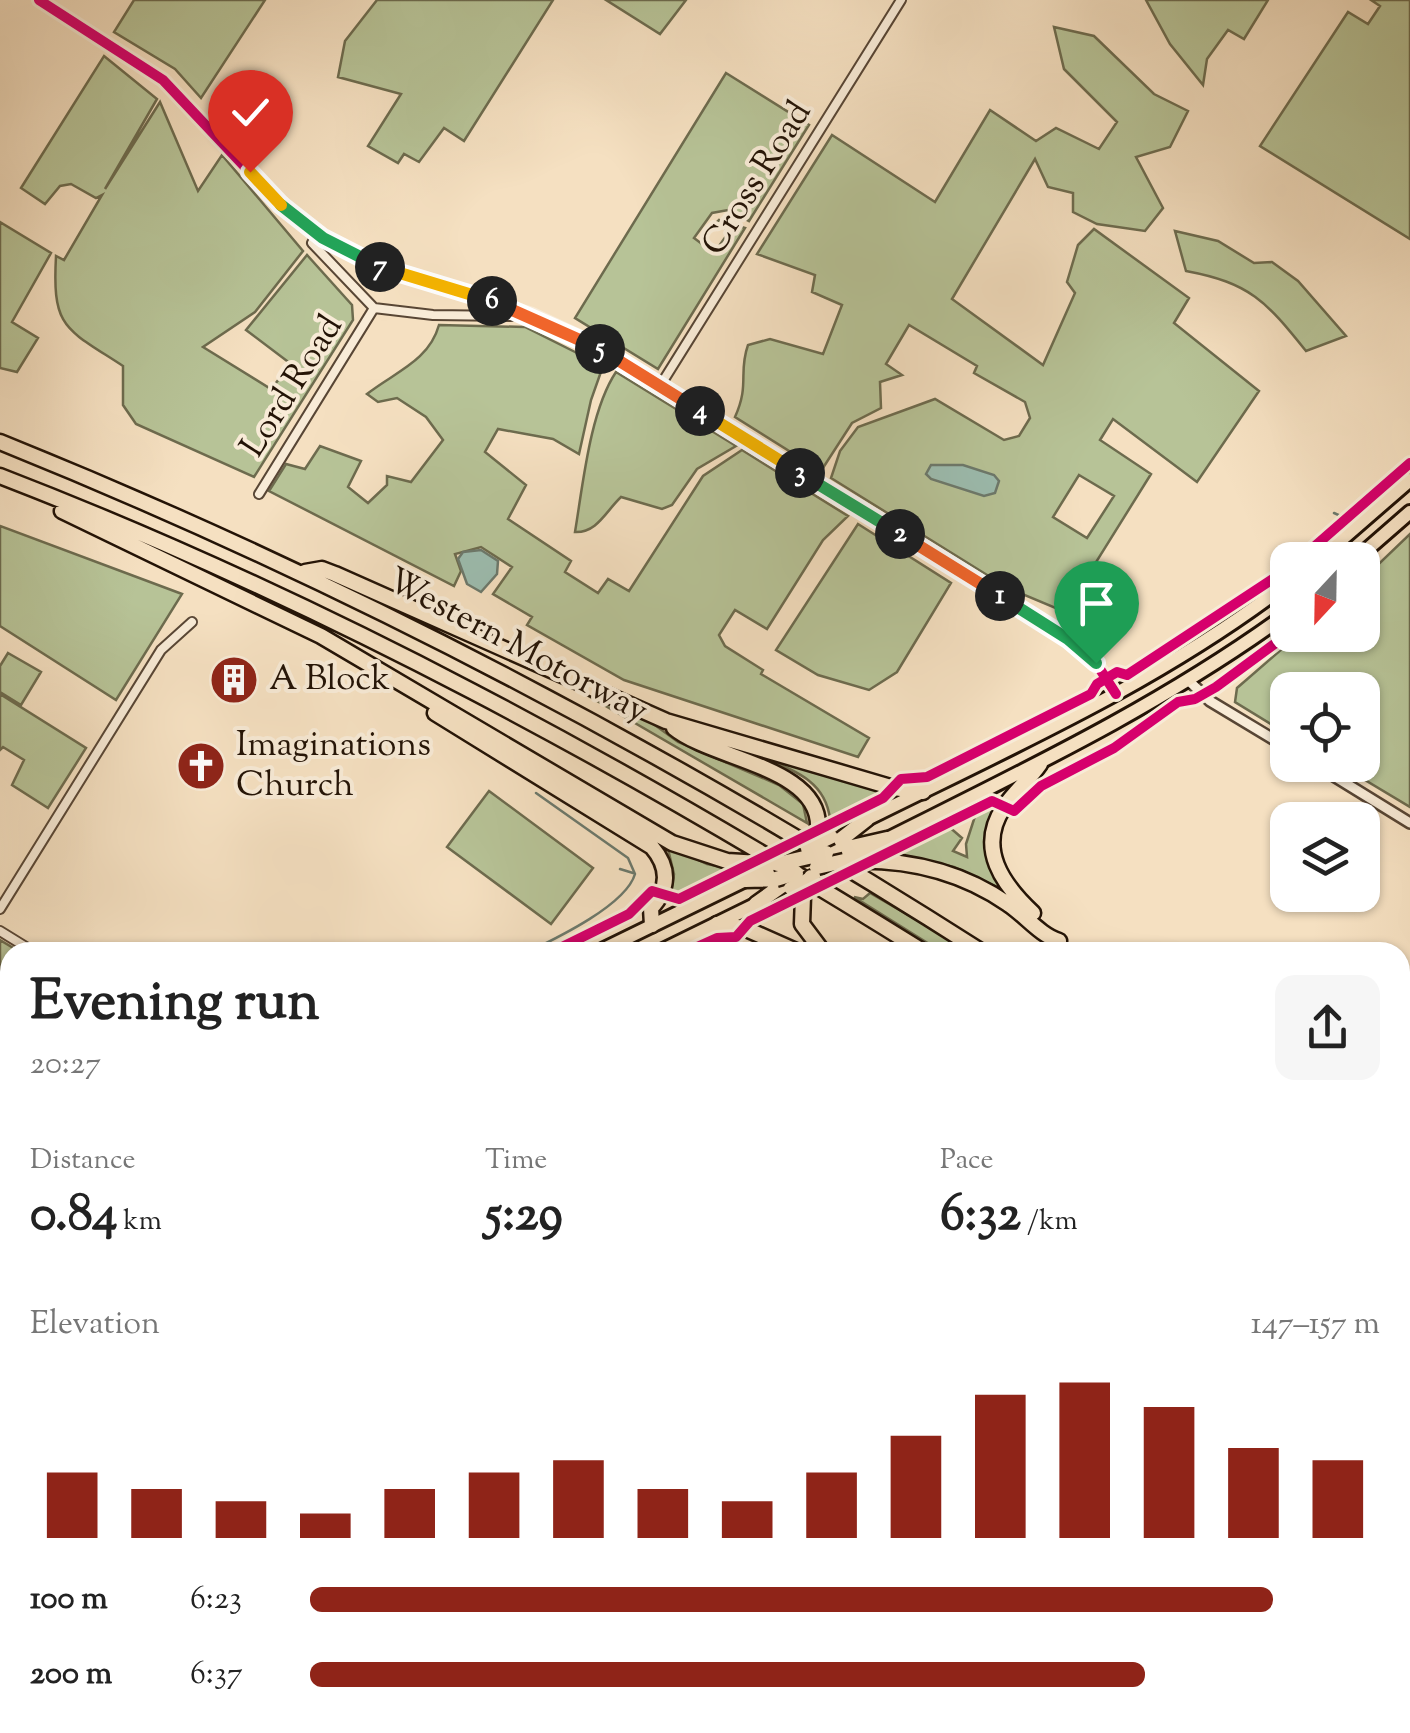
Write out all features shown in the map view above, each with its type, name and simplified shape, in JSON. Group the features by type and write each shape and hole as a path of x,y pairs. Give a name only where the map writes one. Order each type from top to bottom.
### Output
{"highway":[{"name":"Western Motorway","path":"0,442 304,572 651,751 966,942"},
{"name":"Western Motorway","path":"0,476 277,596 453,680 687,808 908,942"},
{"path":"1339,542 1410,480"},
{"path":"17,482 28,496 357,655 672,843 780,877 802,924 816,942"},
{"path":"1376,542 1410,512"},
{"path":"304,572 322,569 378,592 666,721 885,786 923,792"},
{"path":"618,942 745,880 780,877 844,847 866,820 1116,694 1175,661 1270,595"},
{"path":"263,609 652,847 663,863 666,878 662,895 651,908 652,925"},
{"path":"811,862 844,847 887,839 1040,764 1190,681 1270,626"},
{"path":"666,721 682,735 802,788 844,847"},
{"path":"1040,764 1004,806 992,850 1002,879 1059,941"},
{"path":"680,942 756,904 780,877 844,847 974,884 1059,941"},
{"path":"717,924 744,928 776,942"}],"street":[{"path":"38,0 162,80 279,203 318,234 394,272 514,308 568,331 1068,639 1096,663 1116,694"},
{"name":"Cross Road","path":"660,386 901,0"},
{"path":"318,234 312,243 374,308 466,316 511,316 514,308"},
{"name":"Lord Road","path":"259,494 374,308"},
{"path":"0,909 161,650 192,622"},
{"path":"1190,681 1210,700 1270,737"},
{"path":"1344,782 1410,823"}],"green space":[{"path":"134,0 265,0 201,98 175,69 114,32"},
{"path":"377,0 553,0 464,141 444,128 419,162 404,154 398,163 368,146 401,94 338,77 345,41"},
{"path":"606,0 686,0 660,34"},
{"path":"1146,0 1268,0 1244,39 1228,30 1207,59 1203,85 1170,44"},
{"path":"1371,0 1410,0 1410,239 1260,146 1348,12 1368,24 1380,6"},
{"path":"1054,27 1094,36 1154,94 1188,111 1170,147 1136,157 1163,208 1145,231 1097,224 1073,212 1073,193 1048,187 1035,159 952,299 1043,365 1075,293 1067,282 1078,245 1094,229 1189,298 1174,323 1259,391 1197,482 1113,419 1100,440 1151,474 1065,612 1008,588 831,478 840,451 858,427 935,399 1004,440 1019,436 1030,418 1025,402 974,373 977,366 909,325 886,364 902,375 880,382 881,408 852,423 821,471 735,417 742,396 748,345 770,339 823,354 842,305 812,292 815,275 757,254 832,135 935,202 990,110 1036,141 1056,128 1099,149 1117,122 1064,69","holes":["1079,475 1114,496 1087,538 1053,517"]},
{"path":"104,56 157,99 105,189 160,102 198,191 222,155 303,251 255,312 203,347 271,389 291,364 246,330 307,255 352,305 353,320 254,477 136,424 123,405 123,366 75,334 60,313 56,256 64,260 102,195 96,198 71,184 60,186 45,204 21,188"},
{"path":"726,73 809,125 749,221 728,210 712,213 694,238 714,253 729,232 716,223 719,220 745,228 658,369 575,318"},
{"path":"0,222 51,253 12,322 38,338 17,372 0,368"},
{"path":"1175,231 1218,241 1254,263 1272,262 1298,281 1346,336 1306,351 1267,307 1242,288 1186,271"},
{"path":"439,325 525,327 603,366 579,454 553,439 498,429 485,452 526,485 508,519 571,561 565,572 598,593 608,579 629,591 703,476 742,450 848,516 823,540 767,629 735,610 719,635 725,646 763,670 761,674 869,738 858,757 624,680 527,625 532,617 493,594 512,567 481,547 455,554 461,571 454,586 269,491 286,464 305,469 320,446 361,461 348,487 368,503 387,485 387,476 411,482 443,440 426,417 397,398 378,402 367,394 419,357"},
{"path":"616,372 736,446 697,469 672,505 662,509 621,497 595,525 575,532 594,427"},
{"path":"858,524 951,583 897,672 869,690 818,675 776,650"},
{"path":"0,526 182,594 116,700 0,626"},
{"path":"1410,534 1410,807 1368,782 1380,782 1380,672 1270,672 1270,724 1235,702 1237,688 1278,652 1380,652 1380,563"},
{"path":"8,653 41,672 21,705 0,692 0,666"},
{"path":"566,683 648,720 678,742 779,785 803,804 807,823"},
{"path":"0,694 86,748 48,808 12,785 24,760 3,747 0,750"},
{"path":"754,754 886,793 830,819 827,805 813,784"},
{"path":"489,791 593,868 551,924 447,847"},
{"path":"991,803 996,806 986,850 1001,889 954,867 894,854 947,825 962,838 953,851 967,857 966,844 977,810"},
{"path":"667,845 707,864 732,869 678,897 671,894 674,874"},
{"path":"870,893 955,942 926,942 854,897 863,899"}],"shaded area":[{"path":"931,465 963,465 994,475 999,481 995,493 984,496 931,479 926,474"},
{"path":"481,550 498,561 497,574 481,592 467,584 458,559 463,552"}],"waterway":[{"path":"1334,513 1343,517 1349,512"},
{"path":"536,793 628,858 635,874 629,886 605,909 547,942"},
{"path":"620,869 633,873"}],"cycle path":[{"path":"39,0 163,80 279,203 335,246 394,272 532,315 585,340 1068,639 1096,663 1116,694"},
{"path":"1320,542 1410,463"},
{"path":"572,942 629,914 652,891 679,899 883,798 901,779 927,777 1091,694 1097,684 1117,672 1127,675 1270,581"},
{"path":"708,942 736,937 750,921 992,801 1014,811 1041,786 1114,748 1178,702 1195,699 1216,687 1270,647"}],"place":[{"name":"A Block","path":"234,680"},
{"name":"Imaginations Church","path":"201,766"}],"route":[{"path":"250,172 298,220 354,256 532,315 616,358 1068,639 1096,663"}]}
